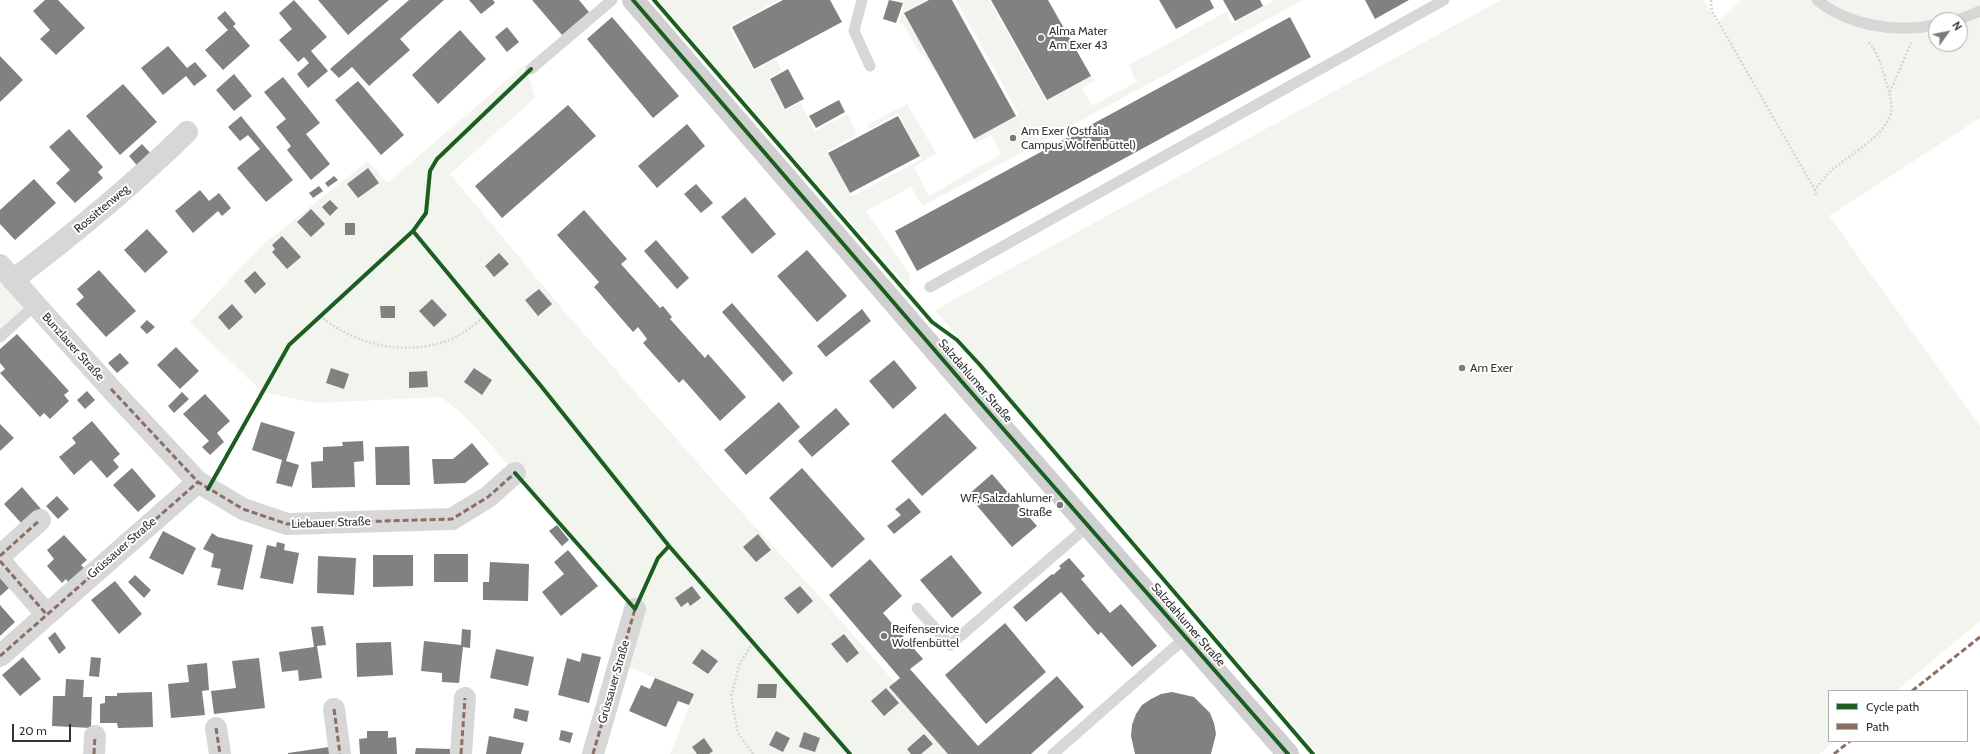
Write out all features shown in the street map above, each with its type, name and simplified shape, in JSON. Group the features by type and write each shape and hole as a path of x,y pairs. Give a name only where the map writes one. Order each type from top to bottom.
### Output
{"street":[{"name":"Salzdahlumer Straße","path":"633,0 968,389 1089,525 1185,638 1287,754"},
{"name":"Rossittenweg","path":"7,273 100,212 148,170 186,132"},
{"name":"Bunzlauer Straße","path":"7,273 111,389"},
{"name":"Liebauer Straße","path":"111,389 198,482 243,509 287,524 452,519 488,497 515,473"},
{"name":"Grüssauer Straße","path":"0,656 198,482"},
{"path":"0,556 40,520"},
{"path":"0,561 47,615"},
{"name":"Grüssauer Straße","path":"593,754 635,609"},
{"path":"461,754 465,698"},
{"path":"334,709 340,754"},
{"path":"216,728 220,754"}],"lane":[{"path":"531,69 612,0"},
{"path":"862,0 854,32 870,66"},
{"path":"930,287 1444,0"},
{"path":"1817,0 1828,9 1852,20 1888,27 1918,28 1928,26"},
{"path":"1968,16 1980,11"},
{"name":"Bunzlauer Straße","path":"0,337 35,305"},
{"path":"917,608 950,645 1089,525"},
{"path":"1053,754 1185,638"}],"path":[{"path":"1711,0 1712,11 1815,190 1816,195"},
{"path":"1815,190 1832,170 1876,135 1887,124 1892,111 1889,93 1874,48 1852,20"},
{"path":"1889,93 1903,57 1918,28"},
{"path":"315,321 326,310"},
{"path":"479,312 488,324"},
{"path":"320,316 334,327 350,336 367,342 404,348 425,347 448,341 463,333 484,318"},
{"path":"748,637 758,649"},
{"path":"753,643 740,663 731,696 738,733 754,754"}],"shaded area":[{"path":"658,0 779,0 729,27 753,71 776,59 782,70 768,78 785,110 800,102 815,131 847,114 855,129 856,135 827,151 851,197 922,159 898,113 869,129 867,125 907,104 936,153 914,167 929,196 1001,154 991,135 976,143 974,139 1019,114 956,0 989,0 1046,101 1091,76 1095,81 1082,88 1092,106 1136,82 1129,65 1226,12 1232,24 1274,0 1303,0 923,206 911,187 866,211 910,275 909,288"},
{"path":"897,0 927,0 907,11 907,13 938,69 934,71 925,56 920,54 902,23 899,24 904,3"},
{"name":"Am Exer","path":"1501,0 1704,0 1718,23 1741,0 1980,0 1980,118 1829,216 1980,426 1980,621 1897,690 1828,690 1828,742 1834,742 1819,754 1318,754 935,310"},
{"path":"526,64 535,98 450,174 563,310 725,494 821,598 957,754 670,754 694,694 619,663 635,609 468,419 441,397 315,403 262,392 190,322 261,246 368,161 387,183"},
{"path":"0,266 35,305 0,337"}],"building":[{"path":"45,0 58,0 85,28 56,55 40,39 50,30 33,11"},
{"path":"294,0 327,37 311,51 328,71 308,88 297,74 309,63 304,57 298,62 279,40 292,29 279,13"},
{"path":"318,0 389,0 348,35"},
{"path":"409,0 444,0 400,39 410,50 369,86 352,67 339,78 330,69"},
{"path":"469,0 493,0 495,3 481,14"},
{"path":"532,0 579,0 589,12 562,35"},
{"path":"783,0 830,0 842,22 754,69 732,27"},
{"path":"889,0 903,3 896,23 883,19"},
{"path":"929,0 952,0 1016,116 974,139 904,13"},
{"name":"Alma Mater Am Exer 43","path":"991,0 1048,0 1091,76 1047,100"},
{"path":"1159,0 1210,0 1214,8 1176,29"},
{"path":"1223,0 1260,0 1263,6 1235,21"},
{"path":"1365,0 1409,0 1375,19"},
{"path":"225,11 236,24 233,26 250,46 223,70 205,50 228,30 217,18"},
{"path":"612,17 679,96 653,118 587,39"},
{"path":"1290,17 1311,57 917,271 895,231"},
{"path":"507,27 519,42 507,52 495,37"},
{"path":"460,30 486,59 438,104 412,75"},
{"path":"168,46 187,68 195,62 207,76 194,86 186,76 163,95 141,68"},
{"path":"0,56 23,80 0,102"},
{"path":"788,69 804,99 785,109 770,79"},
{"path":"234,74 252,96 234,111 216,90"},
{"path":"283,77 320,123 306,134 330,164 311,180 287,150 291,146 276,127 286,119 264,92"},
{"path":"358,81 404,135 381,155 335,100"},
{"path":"123,84 157,122 120,155 86,116"},
{"path":"839,100 845,112 816,128 809,116"},
{"path":"568,105 596,136 502,218 475,186"},
{"path":"241,116 293,180 266,202 237,168 260,149 248,135 240,141 228,127"},
{"path":"898,116 920,156 850,193 828,153"},
{"path":"687,124 705,146 657,188 638,166"},
{"path":"69,129 103,167 98,172 103,178 75,203 56,183 70,170 49,147"},
{"path":"142,144 154,157 140,169 129,156"},
{"path":"368,168 379,183 358,198 347,184"},
{"path":"334,176 338,180 328,187 325,183"},
{"path":"34,179 56,203 15,240 0,224 0,210"},
{"path":"696,184 713,203 701,213 684,194"},
{"path":"319,186 323,191 313,198 309,193"},
{"path":"200,190 209,201 219,193 231,208 222,216 218,211 193,233 175,211"},
{"path":"745,197 776,234 752,254 721,217"},
{"path":"330,200 338,208 330,216 322,207"},
{"path":"311,209 325,224 311,237 297,222"},
{"path":"584,210 627,259 621,264 660,308 663,306 672,317 670,319 705,358 708,354 746,397 720,421 683,379 679,383 643,343 647,339 638,327 633,332 594,287 599,282 557,235"},
{"path":"345,223 355,223 355,235 345,235"},
{"path":"147,229 168,252 145,273 124,250"},
{"path":"282,236 301,257 287,269 272,252 275,249 272,245"},
{"path":"656,240 689,278 677,289 644,251"},
{"path":"807,250 847,296 817,322 777,276"},
{"path":"499,253 509,264 494,277 485,266"},
{"path":"99,270 136,311 106,337 76,304 84,297 77,289"},
{"path":"255,271 266,284 255,294 244,281"},
{"path":"539,289 552,304 538,316 525,300"},
{"path":"432,299 447,315 434,327 419,311"},
{"path":"732,303 793,373 783,382 722,312"},
{"path":"232,304 243,317 229,330 218,317"},
{"path":"380,306 395,306 395,318 381,318"},
{"path":"862,309 871,321 826,357 817,346"},
{"path":"147,320 155,327 147,334 140,327"},
{"path":"17,334 69,391 64,395 69,401 50,419 44,413 40,417 0,373 5,369 0,363 0,349"},
{"path":"176,347 199,371 180,389 157,365"},
{"path":"120,353 129,363 117,373 108,363"},
{"path":"894,360 917,388 893,409 869,381"},
{"path":"331,368 349,374 344,389 326,383"},
{"path":"474,368 492,380 482,395 464,382"},
{"path":"427,371 428,387 409,388 409,372"},
{"path":"87,391 95,400 85,409 77,400"},
{"path":"182,392 189,399 174,413 168,406"},
{"path":"205,394 230,421 217,433 224,442 210,455 202,447 209,441 183,414"},
{"path":"779,402 800,427 746,475 724,450"},
{"path":"836,408 850,424 812,457 798,441"},
{"path":"945,413 977,448 922,496 891,461"},
{"path":"92,421 120,454 113,460 119,467 107,478 91,460 74,475 59,457 76,443 72,438"},
{"path":"261,422 295,432 286,461 299,465 292,487 276,483 282,460 252,450"},
{"path":"0,424 14,438 0,451"},
{"path":"363,441 364,461 354,462 355,487 312,488 311,462 323,461 323,447 343,446 342,442"},
{"path":"472,443 489,464 465,483 434,484 432,459 453,459"},
{"path":"409,446 410,485 376,485 375,447"},
{"path":"132,468 156,496 138,512 113,485"},
{"path":"802,468 865,539 832,568 769,498"},
{"path":"992,474 1037,526 1012,547 968,495"},
{"path":"22,487 41,509 23,525 4,504"},
{"path":"57,496 69,509 58,519 46,506"},
{"path":"909,498 921,512 894,534 887,526 901,515 895,509"},
{"path":"557,525 569,540 562,546 549,531"},
{"path":"163,531 196,548 183,575 149,558"},
{"path":"212,533 218,537 253,545 243,590 217,585 221,569 211,567 214,554 203,549"},
{"path":"758,534 771,550 756,562 743,547"},
{"path":"64,535 87,560 81,565 86,570 70,585 66,579 62,583 47,566 54,559 47,550"},
{"path":"277,542 285,544 284,550 299,553 293,584 260,578 267,545 276,547"},
{"path":"568,550 598,586 561,616 542,592 564,574 554,562"},
{"path":"434,554 468,554 468,582 434,582"},
{"path":"373,555 413,555 413,586 373,587"},
{"path":"951,555 982,593 952,618 920,580"},
{"path":"318,556 356,558 354,595 317,593"},
{"path":"1069,558 1085,576 1081,579 1110,613 1121,604 1157,646 1132,667 1101,632 1098,635 1061,592 1026,622 1013,607 1061,568 1059,566"},
{"path":"870,559 902,596 883,613 923,659 910,669 978,746 1057,676 1084,707 1031,754 948,754 889,687 900,678 829,595"},
{"path":"490,562 529,564 528,601 483,600 483,582 489,582"},
{"path":"135,575 151,590 144,598 128,582"},
{"path":"0,578 9,588 0,596"},
{"path":"115,581 142,614 119,634 91,600"},
{"path":"692,586 701,598 690,606 688,602 681,607 675,598"},
{"path":"800,586 813,601 798,614 784,598"},
{"path":"0,605 15,622 0,636"},
{"path":"1005,623 1046,672 986,724 945,675"},
{"path":"323,626 326,645 317,646 322,678 299,681 298,670 282,672 279,652 314,647 311,627"},
{"path":"462,629 471,630 470,648 463,647 459,683 442,682 442,673 421,671 424,641 461,645"},
{"path":"55,632 66,648 59,654 48,638"},
{"path":"844,634 859,653 847,663 831,644"},
{"path":"391,642 393,675 357,677 356,643"},
{"path":"496,649 534,657 528,686 490,678"},
{"path":"702,649 718,661 708,674 692,663"},
{"path":"582,653 601,657 589,703 558,695 567,658 580,662"},
{"path":"23,657 41,679 20,696 2,675"},
{"path":"91,657 101,658 99,677 89,676"},
{"path":"259,658 265,708 214,714 211,691 236,688 232,661"},
{"path":"207,663 209,690 202,691 205,715 171,718 168,684 189,682 187,665"},
{"path":"655,678 694,694 689,705 678,701 666,727 629,711 641,685 650,689"},
{"path":"66,679 84,680 83,697 92,697 91,728 52,726 53,696 65,696"},
{"path":"758,684 777,684 776,698 757,698"},
{"path":"886,688 899,703 884,716 871,701"},
{"path":"152,692 153,727 118,728 117,723 100,723 100,704 105,703 105,696 117,696 117,693"},
{"path":"1172,692 1194,697 1210,713 1216,734 1211,754 1135,754 1131,736 1132,725 1136,714 1142,705 1151,699 1161,694"},
{"path":"515,708 529,711 527,722 513,718"},
{"path":"561,730 573,733 570,743 559,740"},
{"path":"367,731 388,731 388,738 396,737 397,754 360,754 359,739 367,738"},
{"path":"776,731 790,738 783,752 769,745"},
{"path":"804,732 820,738 815,752 799,747"},
{"path":"924,734 933,744 921,754 911,754 907,749"},
{"path":"489,736 524,743 521,754 486,754"},
{"path":"704,738 713,751 709,754 697,754 692,747"},
{"path":"329,747 330,754 288,754 288,753"},
{"path":"416,748 450,749 450,754 415,754"}],"marked path":[{"path":"111,389 198,482 243,509 287,524 452,519 488,497 515,473"},
{"path":"0,656 198,482"},
{"path":"0,556 40,520"},
{"path":"0,561 47,615"},
{"path":"593,754 635,609"},
{"path":"1913,690 1980,637"},
{"path":"461,754 465,698"},
{"path":"334,709 340,754"},
{"path":"216,728 220,754"},
{"path":"94,754 95,736"},
{"path":"1834,754 1849,742"}],"cycle path":[{"path":"633,0 963,383 1288,754"},
{"path":"654,0 932,322 957,340 980,365 1313,754"},
{"path":"531,69 437,159 430,171 426,213 413,231 541,386 669,546 850,754"},
{"path":"208,489 289,345 413,231"},
{"path":"515,473 635,609 658,558 669,546"}],"place":[{"name":"Alma Mater Am Exer 43","path":"1041,38"},
{"name":"Am Exer (Ostfalia Campus Wolfenbüttel)","path":"1013,138"},
{"name":"Am Exer","path":"1462,368"},
{"name":"WF, Salzdahlumer Straße","path":"1060,505"},
{"name":"Reifenservice Wolfenbüttel","path":"884,636"}]}
